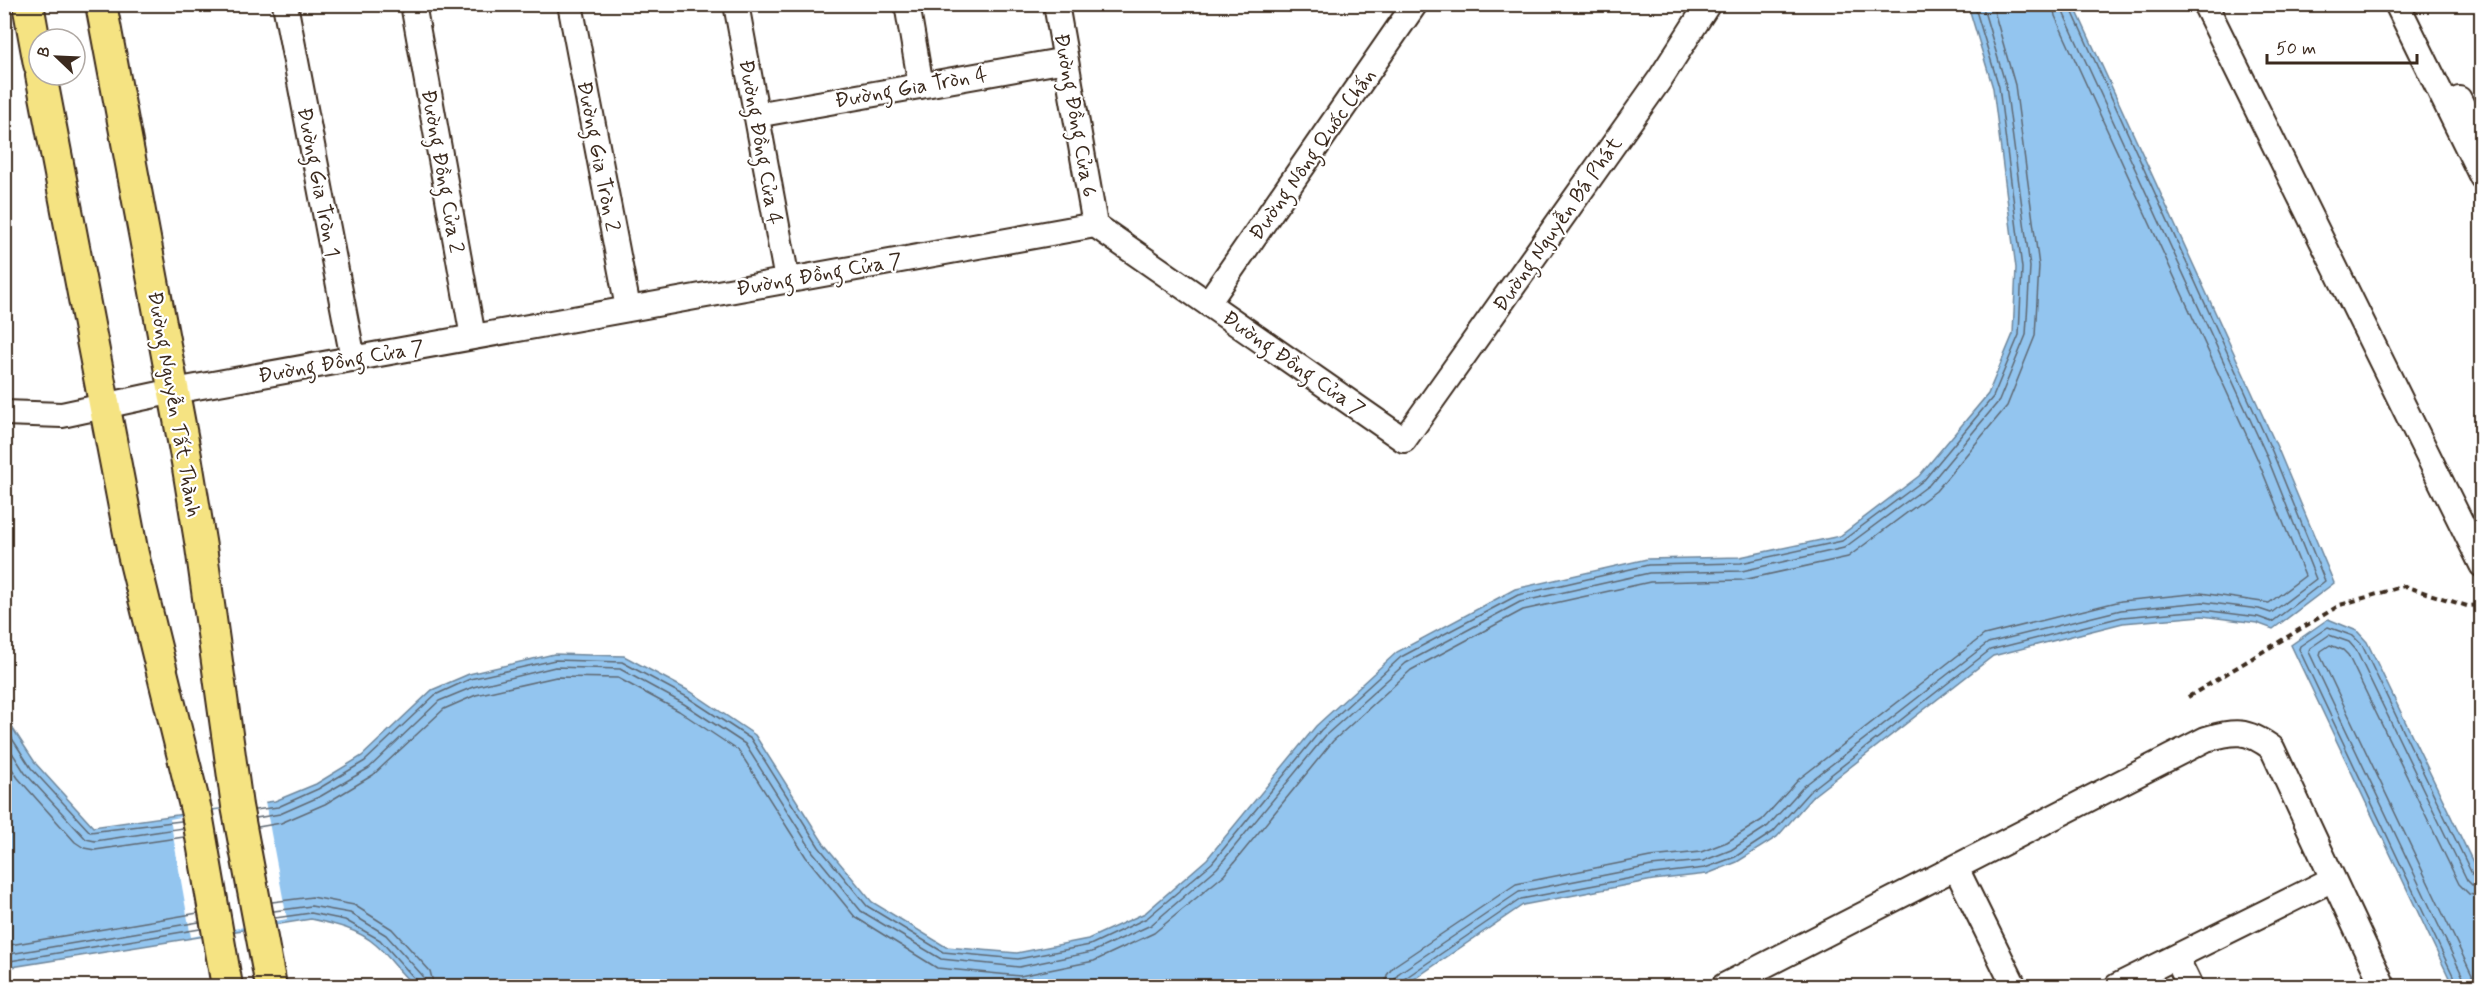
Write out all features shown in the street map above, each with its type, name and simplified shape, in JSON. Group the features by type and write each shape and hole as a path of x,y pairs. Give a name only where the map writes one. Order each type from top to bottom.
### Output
{"main road":[{"path":"28,4 32,27"},
{"name":"Đường Nguyễn Tất Thành","path":"101,4 201,547 237,806 270,987"},
{"path":"43,87 103,408 120,475 133,554 197,814 227,987"}],"street":[{"name":"Đường Gia Tròn 1","path":"285,4 353,358"},
{"name":"Đường Đồng Cửa 2","path":"413,4 473,337"},
{"name":"Đường Gia Tròn 2","path":"570,4 628,308"},
{"name":"Đường Đồng Cửa 4","path":"736,4 787,280"},
{"path":"907,4 921,86"},
{"name":"Đường Đồng Cửa 6","path":"1056,4 1095,225"},
{"name":"Đường Nông Quốc Chấn","path":"1208,303 1415,4"},
{"name":"Đường Nguyễn Bá Phát","path":"1404,440 1660,79 1708,4"},
{"path":"2205,4 2481,565"},
{"path":"2397,4 2471,126"},
{"path":"2413,4 2471,126 2481,177"},
{"name":"Đường Gia Tròn 4","path":"756,115 1066,60"},
{"name":"Đường Đồng Cửa 7","path":"4,413 62,415 103,408 174,391 1095,225 1404,440"},
{"path":"1724,987 2206,739 2233,732 2254,735 2272,748 2384,987"},
{"path":"1956,868 2014,987"},
{"path":"2117,987 2333,879"},
{"path":"2176,957 2190,987"}],"path":[{"path":"2188,697 2340,606 2404,586 2467,606 2481,605"}],"water":[{"path":"1968,5 2074,5 2278,449 2334,583 2273,629 2257,623 2202,616 2123,623 1993,656 1813,796 1777,837 1737,862 1707,874 1653,880 1523,905 1404,986 415,986 369,939 345,928 311,919 5,968 4,715 36,764 93,827 275,801 316,784 362,756 432,690 469,674 554,654 624,656 691,692 755,735 824,844 872,902 946,947 1017,953 1088,939 1145,913 1207,859 1316,726 1397,652 1515,589 1647,559 1740,557 1840,536 1919,476 1988,394 2013,334 2016,268 1993,88"},
{"path":"2328,619 2357,631 2367,642 2481,879 2481,986 2453,986 2291,645"}],"pier":[{"path":"265,801 287,919 191,937 170,819"}]}
